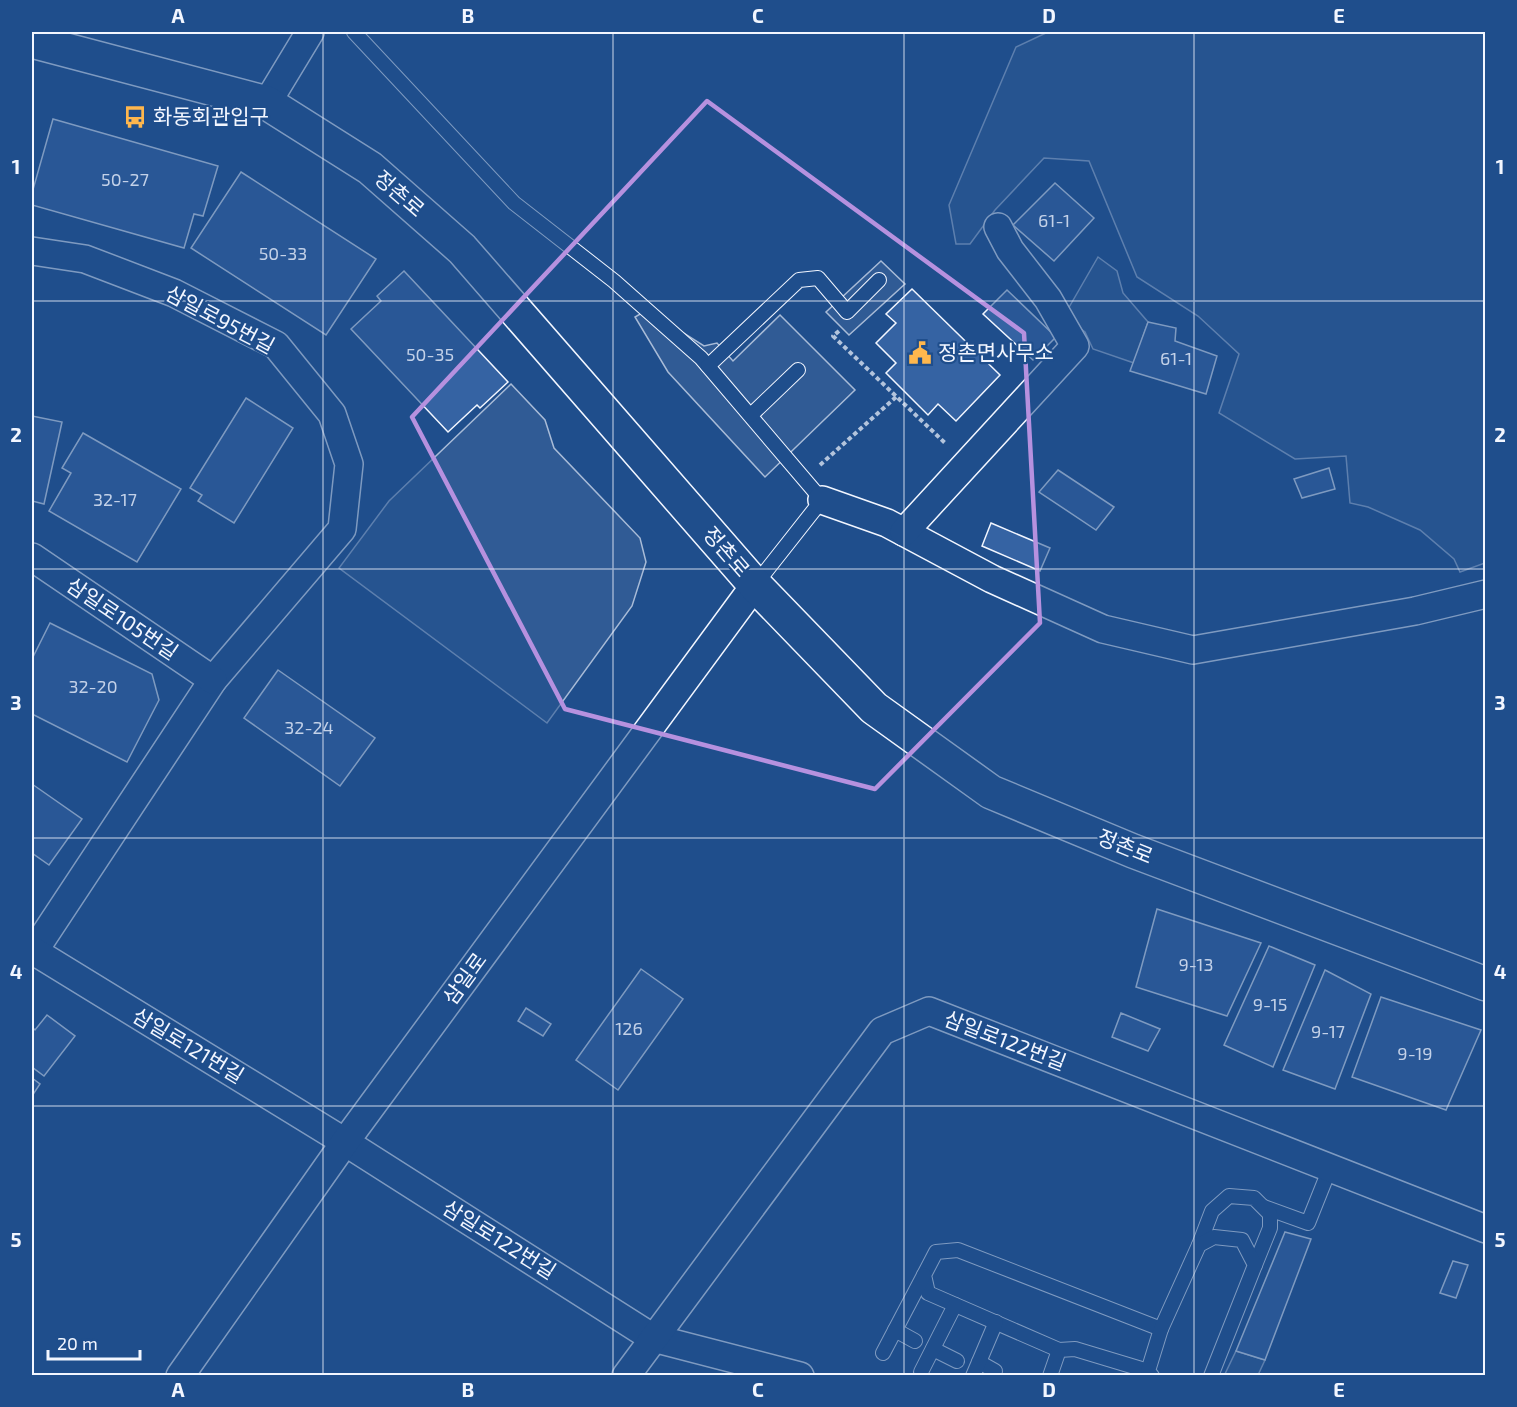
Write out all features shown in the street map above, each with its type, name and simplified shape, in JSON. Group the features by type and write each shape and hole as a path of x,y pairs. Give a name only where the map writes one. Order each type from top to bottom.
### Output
{"main road":[{"name":"정촌로","path":"32,41 267,103 370,168 462,249 755,585 874,708 992,792 1133,851 1485,984"}],"street":[{"path":"267,103 310,32"},
{"path":"904,532 1075,346 1048,299 1010,249 998,227"},
{"name":"삼일로95번길","path":"32,251 85,259 174,293 276,345 332,414 349,464 342,529 213,680"},
{"path":"822,500 887,523 992,579 1102,629 1193,650 1415,611 1485,594"},
{"name":"삼일로105번길","path":"32,557 213,680"},
{"name":"삼일로","path":"180,1376 345,1142 755,585"},
{"path":"32,952 213,680"},
{"name":"삼일로121번길","path":"32,952 345,1142"},
{"name":"삼일로122번길","path":"653,1338 882,1031 929,1011 1485,1229"},
{"name":"삼일로122번길","path":"345,1142 653,1338 800,1376"},
{"path":"626,1376 653,1338"}],"lane":[{"path":"354,32 514,203 614,281 708,366 822,500 755,585"},
{"path":"708,366 799,280 818,278 847,312 879,280"},
{"path":"752,415 798,370"},
{"path":"1264,1207 1308,1223 1330,1168"},
{"path":"924,1275 928,1293 955,1305 1059,1350 1075,1349 1150,1373 1161,1329 1212,1211 1229,1196 1254,1197 1270,1214 1270,1228 1211,1376"},
{"path":"1199,1245 1214,1237 1242,1240 1255,1265"},
{"path":"883,1353 936,1252 958,1250 1161,1329"},
{"path":"921,1372 955,1305"},
{"path":"973,1376 996,1322"},
{"path":"895,1330 915,1341"},
{"path":"933,1349 957,1361"},
{"path":"1050,1376 1059,1350"},
{"path":"979,1362 995,1371"}],"path":[{"path":"842,329 833,336 944,444 963,426 983,445"},
{"path":"804,478 859,433 896,397"}],"highlighted area":[{"path":"707,101 1024,333 1040,623 875,789 565,709 412,417"}],"shaded area":[{"path":"1048,32 1485,32 1485,563 1460,572 1454,559 1420,530 1368,507 1350,503 1346,456 1295,459 1219,413 1239,354 1198,316 1137,277 1089,161 1044,158 995,210 970,244 956,244 949,205 1016,47"},
{"path":"1098,257 1117,271 1123,293 1148,322 1134,363 1093,349 1085,332 1064,316"},
{"path":"881,261 905,284 849,335 826,312"},
{"path":"647,310 704,346 717,343 733,361 780,315 855,390 765,477 668,372 635,317"},
{"path":"511,384 545,420 554,448 640,538 646,562 632,606 547,723 339,568 389,501"},
{"path":"1236,1351 1265,1360 1258,1375 1224,1376"}],"building":[{"path":"53,119 218,166 203,216 194,214 184,248 32,205 32,193"},
{"path":"241,172 376,259 326,335 191,248"},
{"path":"1055,183 1094,218 1054,261 1013,225"},
{"path":"404,271 508,382 480,408 477,405 448,432 351,329 381,301 377,296"},
{"path":"912,289 1000,375 956,421 938,404 928,415 886,373 896,363 876,343 896,323 886,314"},
{"path":"1007,290 1056,337 1033,360 983,314"},
{"path":"1148,322 1176,328 1175,341 1217,356 1206,394 1130,371"},
{"path":"246,398 293,428 234,523 198,501 202,495 190,488"},
{"path":"32,416 62,422 44,504 32,501"},
{"path":"83,433 181,489 137,562 49,511 71,473 62,468"},
{"path":"1329,468 1335,489 1302,498 1294,479"},
{"path":"1058,470 1114,507 1096,530 1039,492"},
{"path":"991,523 1050,548 1040,571 982,546"},
{"path":"50,623 152,674 159,700 127,762 32,714 32,659"},
{"path":"278,670 375,738 340,786 244,718"},
{"path":"32,784 82,819 49,865 32,853"},
{"path":"1157,909 1261,943 1227,1016 1136,987"},
{"path":"1269,946 1315,965 1273,1067 1224,1045"},
{"path":"641,969 683,999 618,1090 576,1060"},
{"path":"1325,970 1371,994 1335,1089 1283,1070"},
{"path":"1381,997 1481,1030 1446,1110 1352,1077"},
{"path":"526,1008 551,1024 543,1036 518,1021"},
{"path":"1121,1013 1160,1029 1148,1051 1112,1037"},
{"path":"47,1015 75,1036 44,1076 32,1067 32,1027 35,1030"},
{"path":"32,1078 40,1084 32,1096"},
{"path":"1285,1232 1311,1239 1265,1360 1236,1351"},
{"path":"1453,1261 1468,1265 1456,1298 1440,1293"}],"place":[{"name":"화동회관입구","path":"135,117"},
{"name":"정촌면사무소","path":"920,353"}]}
